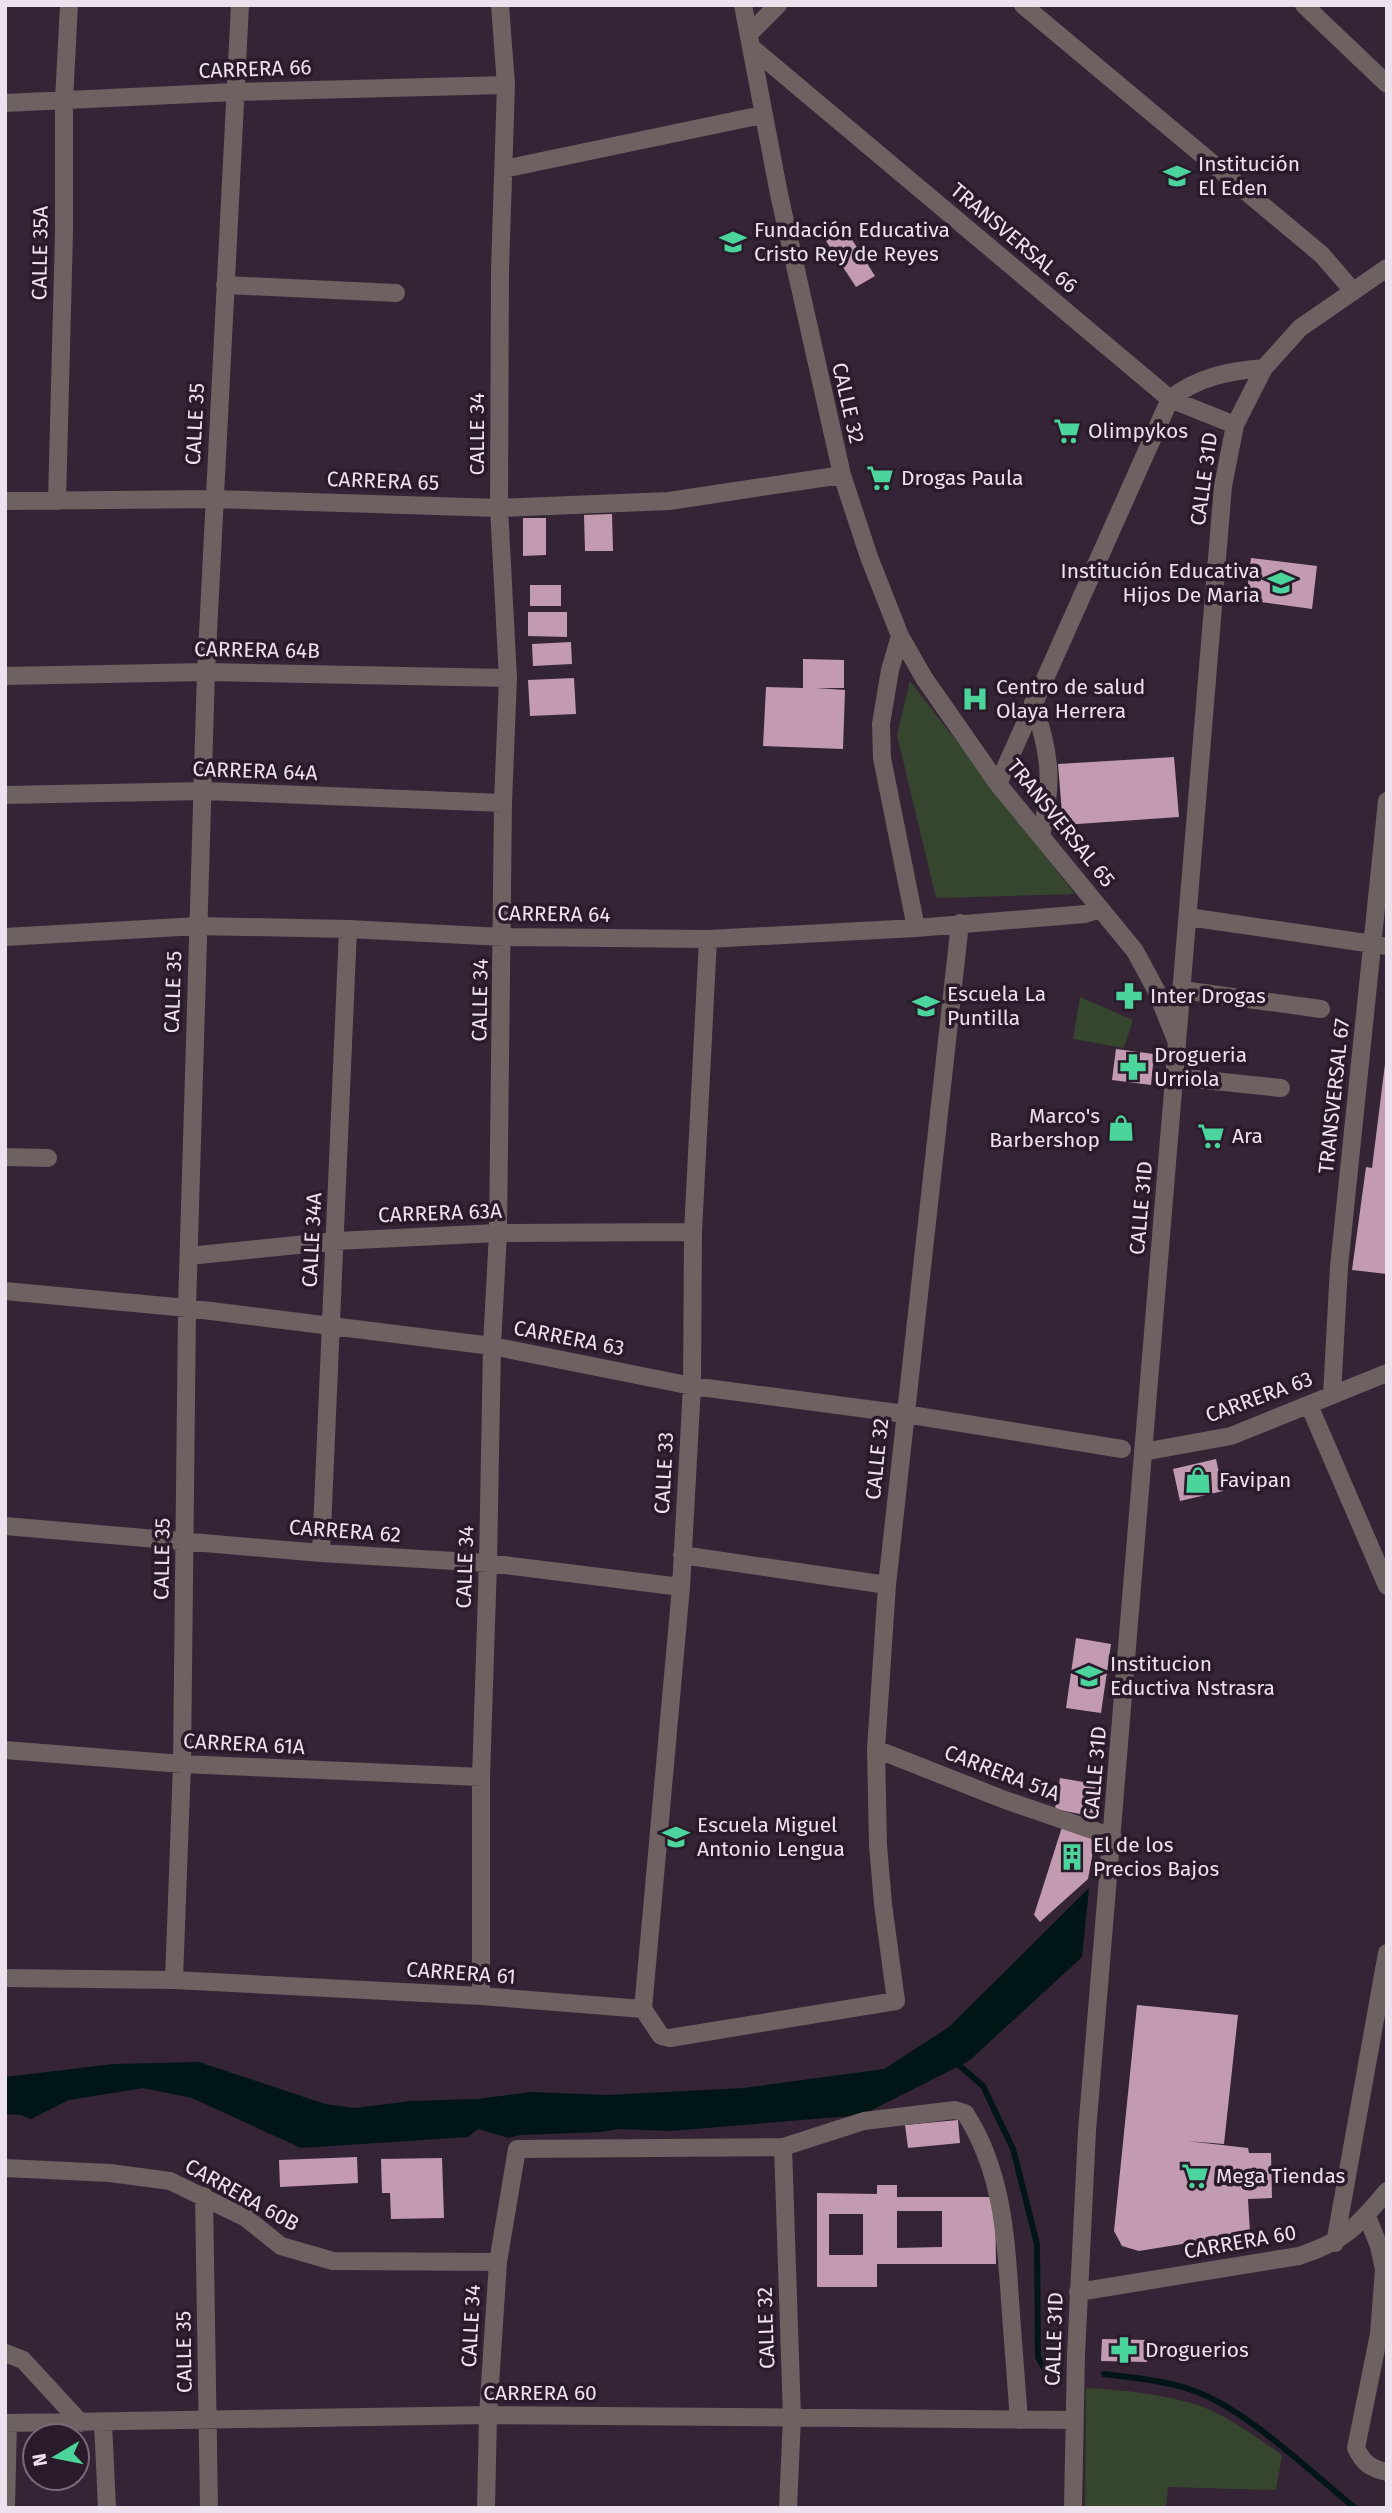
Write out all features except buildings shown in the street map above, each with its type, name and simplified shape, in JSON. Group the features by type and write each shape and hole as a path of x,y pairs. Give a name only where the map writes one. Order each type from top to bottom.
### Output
{"street":[{"name":"CALLE 35A","path":"57,501 64,232 64,100 69,5"},
{"name":"CALLE 35","path":"174,1980 182,1764 187,1308 206,672 240,5"},
{"name":"CALLE 34","path":"481,1996 481,1777 492,1346 498,1233 503,803 508,678 499,508 500,270 506,85 500,5"},
{"name":"CALLE 32","path":"743,5 762,115 842,475 869,557 900,636"},
{"path":"750,41 778,5"},
{"path":"1023,5 1322,256 1353,291"},
{"path":"1304,5 1387,84"},
{"name":"TRANSVERSAL 66","path":"750,41 1170,399 1235,425"},
{"name":"CARRERA 66","path":"5,103 235,92 506,85"},
{"path":"504,169 762,115"},
{"name":"CALLE 31D","path":"1073,2508 1078,2292 1087,2131 1223,486 1235,425 1264,368 1300,328 1387,268"},
{"path":"225,285 396,293"},
{"path":"998,784 1170,399 1186,387 1211,376 1264,368"},
{"name":"CARRERA 65","path":"5,500 215,499 499,508 669,502 842,475"},
{"path":"900,636 890,670 881,724 881,758 916,928"},
{"name":"TRANSVERSAL 65","path":"900,636 924,678 998,784 1135,951 1146,968 1178,1043"},
{"name":"CARRERA 64B","path":"5,676 206,672 508,678"},
{"path":"1033,704 1044,735 1050,769 1049,803 1041,836"},
{"name":"CARRERA 64A","path":"5,795 204,791 503,803"},
{"name":"TRANSVERSAL 67","path":"1332,1395 1339,1267 1380,945 1387,801"},
{"name":"CARRERA 64","path":"5,937 198,926 348,929 503,937 708,939 916,928 1085,914 1101,909"},
{"path":"1188,917 1380,945"},
{"name":"CALLE 32","path":"643,2009 661,2036 670,2038 896,2001 878,1846 876,1749 887,1585 960,923"},
{"name":"CALLE 34A","path":"321,1553 348,929"},
{"name":"CALLE 33","path":"643,2009 681,1587 692,1386 693,1232 708,939"},
{"path":"1182,990 1321,1009"},
{"path":"1175,1077 1281,1087"},
{"path":"5,1157 48,1158"},
{"name":"CARRERA 63A","path":"189,1256 336,1241 498,1233 693,1232"},
{"name":"CARRERA 63","path":"5,1292 187,1308 492,1346 692,1386 905,1414 1122,1448"},
{"name":"CARRERA 63","path":"1143,1452 1231,1436 1387,1373"},
{"path":"1309,1405 1387,1586"},
{"name":"CARRERA 62","path":"5,1526 321,1553 488,1563 681,1587"},
{"path":"682,1555 887,1585"},
{"name":"CARRERA 51A","path":"876,1749 1005,1800 1113,1837"},
{"name":"CARRERA 61A","path":"5,1750 182,1764 481,1777"},
{"path":"1335,2243 1387,1954"},
{"name":"CARRERA 61","path":"5,1978 174,1980 481,1996 643,2009"},
{"path":"783,2147 864,2122 955,2110 965,2113 976,2130 999,2190 1006,2239 1019,2420"},
{"name":"CALLE 34","path":"486,2508 488,2415 498,2262 517,2149 783,2147"},
{"name":"CALLE 32","path":"783,2147 792,2417 788,2508"},
{"name":"CARRERA 60B","path":"5,2168 110,2173 170,2181 246,2218 281,2246 333,2261 498,2262"},
{"name":"CARRERA 60","path":"1078,2292 1299,2256 1335,2243 1375,2211 1387,2191"},
{"name":"CALLE 35","path":"204,2196 209,2508"},
{"path":"1375,2211 1384,2269 1378,2334 1356,2448 1362,2461 1373,2469 1387,2472"},
{"path":"5,2353 23,2360 80,2422"},
{"name":"CARRERA 60","path":"91,2423 488,2415 1074,2420"},
{"path":"103,2422 107,2508"},
{"path":"6,2508 7,2423"}],"green space":[{"path":"910,681 1075,894 936,898 897,735"},
{"path":"1080,997 1133,1020 1124,1048 1073,1039"},
{"path":"1086,2388 1171,2398 1198,2405 1220,2415 1282,2455 1276,2490 1168,2487 1166,2508 1085,2508"}],"shaded area":[{"path":"1089,1888 1082,1957 969,2061 862,2115 670,2131 619,2129 509,2138 478,2129 468,2137 301,2148 192,2098 143,2088 69,2100 31,2119 5,2114 5,2077 114,2064 199,2062 325,2104 355,2108 532,2092 607,2095 744,2088 884,2069 949,2027"}],"waterway":[{"path":"953,2060 983,2086 1013,2149 1037,2244 1038,2357 1044,2368 1060,2371"},
{"path":"1104,2374 1168,2383 1211,2398 1276,2441 1355,2508"}],"place":[{"name":"Institución El Eden","path":"1177,176"},
{"name":"Fundación Educativa Cristo Rey de Reyes","path":"733,242"},
{"name":"Olimpykos","path":"1067,431"},
{"name":"Drogas Paula","path":"880,478"},
{"name":"Institución Educativa Hijos De Maria","path":"1281,583"},
{"name":"Centro de salud Olaya Herrera","path":"975,699"},
{"name":"Inter Drogas","path":"1129,996"},
{"name":"Escuela La Puntilla","path":"926,1006"},
{"name":"Drogueria Urriola","path":"1133,1067"},
{"name":"Marco's Barbershop","path":"1121,1128"},
{"name":"Ara","path":"1211,1136"},
{"name":"Favipan","path":"1198,1480"},
{"name":"Institucion Eductiva Nstrasra","path":"1089,1676"},
{"name":"Escuela Miguel Antonio Lengua","path":"676,1837"},
{"name":"El de los Precios Bajos","path":"1072,1857"},
{"name":"Mega Tiendas","path":"1195,2176"},
{"name":"Droguerios","path":"1124,2350"}]}
